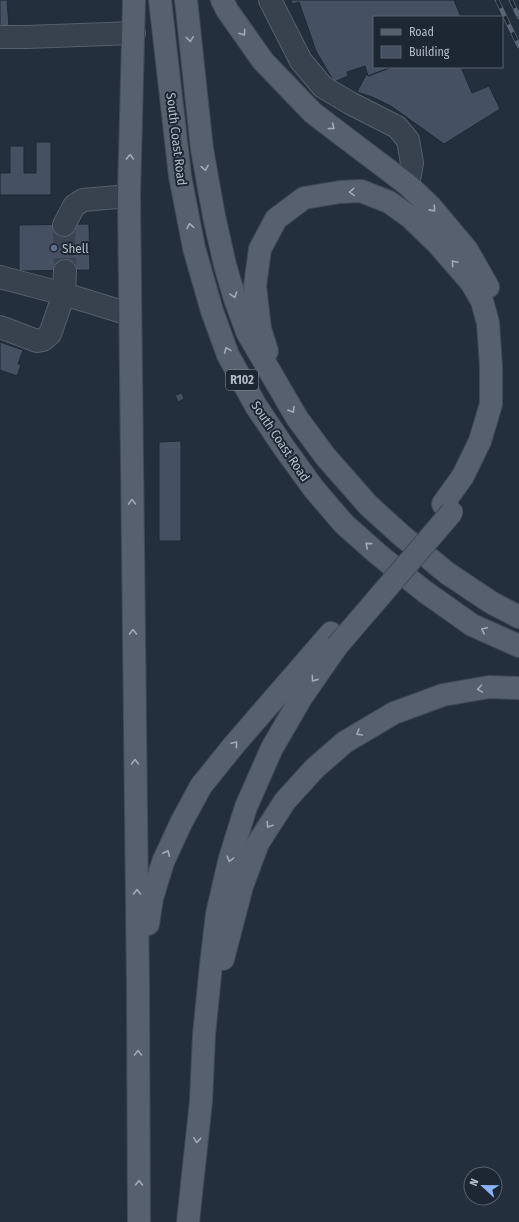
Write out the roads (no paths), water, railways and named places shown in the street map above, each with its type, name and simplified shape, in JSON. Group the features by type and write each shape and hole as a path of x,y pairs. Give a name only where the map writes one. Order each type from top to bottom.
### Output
{"main road":[{"path":"134,0 129,196 129,314 138,987 139,1222"},
{"name":"South Coast Road","path":"160,0 180,176 194,248 212,311 228,355 256,406 314,489 344,524 379,555 424,591 472,625 519,646"},
{"name":"South Coast Road","path":"186,0 202,149 214,216 235,299 247,332 301,424 325,456 368,505 401,535 447,573 492,603 519,617"},
{"path":"138,987 152,898 163,862 181,823 202,786 234,745 334,640 448,508 476,479 490,443 503,396 502,344 498,316 492,294 467,250 431,207 408,185 313,113 262,61 222,0"},
{"path":"275,381 260,328 255,286 260,248 276,219 304,198 340,192 361,191 388,202 410,217 437,243 471,282 482,301 488,323 492,366 491,404 480,441 448,508"},
{"path":"201,1101 204,1035 211,965 218,914 230,858 246,807 272,748 334,640"},
{"path":"188,1222 201,1101 222,962 242,886 258,843 285,802 315,768 345,742 394,713 443,695 489,687 519,688"}],"lane":[{"path":"270,0 301,61 323,87 350,103 397,127 408,140 412,163 408,185"},
{"path":"0,37 27,38 134,33"},
{"path":"64,225 74,206 83,200 129,196"},
{"path":"0,328 37,341 43,340 50,334 64,294 64,271"},
{"path":"0,277 64,294 129,314"}],"tunnel":[{"path":"64,225 65,271"}],"railway":[{"path":"497,0 519,46"},
{"path":"511,0 519,17"}],"place":[{"name":"Shell","path":"54,248"}]}
